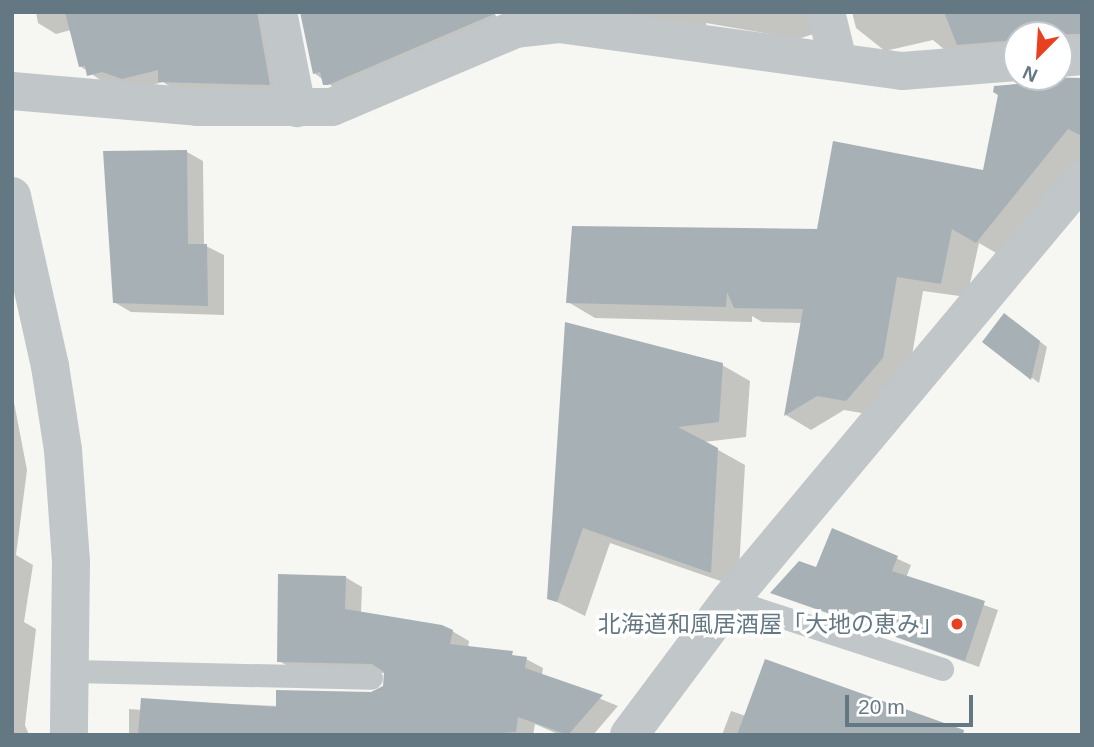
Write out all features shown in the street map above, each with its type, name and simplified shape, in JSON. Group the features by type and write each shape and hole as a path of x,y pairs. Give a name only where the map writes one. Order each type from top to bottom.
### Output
{"street":[{"path":"278,12 296,108"},
{"path":"826,12 838,61"},
{"path":"12,91 197,107 332,107 516,29 557,18 902,71 1003,63"},
{"path":"629,735 730,600 1082,180"},
{"path":"12,196 17,239 63,450 73,671 69,735"}],"lane":[{"path":"730,600 942,669"},
{"path":"73,671 371,678"}],"building":[{"path":"65,12 257,12 270,85 158,82 158,70 122,79 102,72 87,76 85,66 79,67"},
{"path":"300,12 499,12 323,85 320,72 313,74"},
{"path":"944,12 1082,12 1082,34 1073,34 1073,21 1003,21 1003,41 957,45"},
{"path":"1073,78 1082,78 1082,136 1068,129 976,243 952,229 941,284 897,277 883,358 846,401 817,396 784,416 803,309 734,308 727,292 726,307 566,303 572,226 817,229 833,141 983,170 998,95 993,92 994,86 1003,85 1003,91 1073,91"},
{"path":"187,150 188,244 207,244 208,306 113,303 103,151"},
{"path":"1004,313 1040,341 1031,380 982,342"},
{"path":"565,322 723,363 719,422 678,427 718,448 711,573 583,528 557,602 547,599"},
{"path":"832,528 898,556 892,571 985,601 965,661 770,593 799,561 816,567"},
{"path":"278,574 346,576 345,609 442,625 453,630 450,644 513,651 512,655 527,657 525,668 603,695 568,735 518,717 516,732 472,735 138,735 141,698 276,707 276,690 371,692 383,686 384,672 372,664 277,662"},
{"path":"765,659 964,730 963,735 737,735"}],"place":[{"name":"北海道和風居酒屋「大地の恵み」","path":"957,624"}]}
